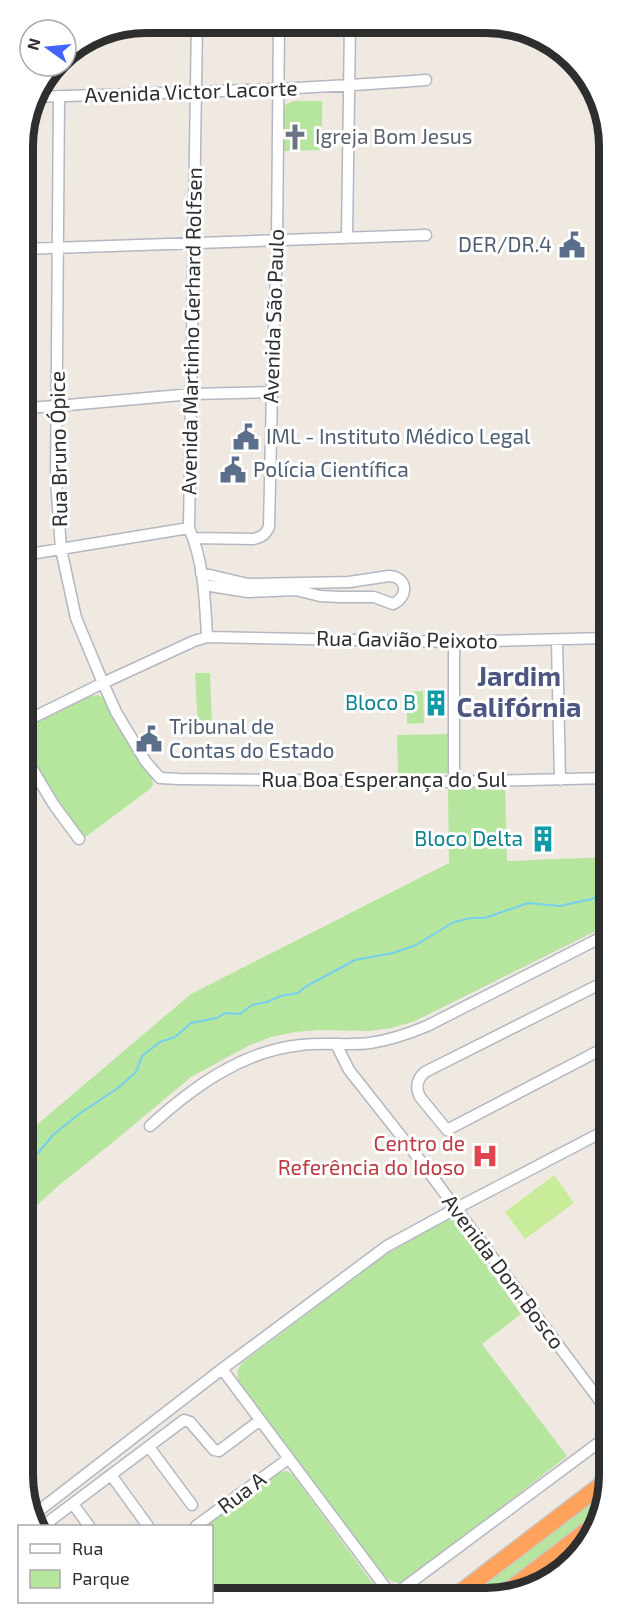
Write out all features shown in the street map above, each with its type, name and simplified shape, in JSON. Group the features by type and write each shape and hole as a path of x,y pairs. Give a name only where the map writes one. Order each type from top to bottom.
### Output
{"highway":[{"path":"466,1588 598,1487"},
{"path":"519,1583 582,1535"}],"street":[{"name":"Avenida Martinho Gerhard Rolfsen","path":"197,33 191,533 204,585 207,637"},
{"name":"Avenida São Paulo","path":"191,533 253,539 266,534 269,527 277,241 279,33"},
{"path":"347,237 350,33"},
{"name":"Avenida Victor Lacorte","path":"45,97 349,86 426,80"},
{"name":"Rua Bruno Ópice","path":"59,96 56,481 61,549 76,618 103,683 116,712 146,762 160,778"},
{"path":"33,249 426,235"},
{"path":"33,407 192,394 272,392"},
{"path":"33,554 191,533"},
{"path":"201,573 248,588"},
{"path":"204,585 248,588 297,587 395,576 403,583 404,591 401,600 393,604 374,597 320,596 297,587"},
{"path":"33,718 103,683 207,637"},
{"name":"Rua Gavião Peixoto","path":"207,637 454,642 599,638"},
{"path":"557,640 560,780"},
{"path":"454,642 454,782"},
{"path":"33,770 54,805 79,838"},
{"name":"Rua Boa Esperança do Sul","path":"160,778 454,782 599,778"},
{"path":"150,1126 215,1074 258,1055 301,1045 368,1043 398,1038 427,1026 599,939"},
{"path":"599,985 425,1072 418,1081 417,1092 447,1130 599,1051"},
{"name":"Avenida Dom Bosco","path":"336,1044 349,1070 416,1155 599,1400"},
{"path":"39,1510 222,1369 387,1246 599,1135"},
{"path":"222,1369 259,1421 388,1588"},
{"path":"46,1525 184,1420 187,1420 214,1450 219,1451 259,1421"},
{"path":"402,1588 599,1441"},
{"path":"149,1447 192,1505"},
{"name":"Rua A","path":"199,1525 288,1459"},
{"path":"111,1475 147,1525"},
{"path":"73,1504 88,1525"}],"green space":[{"path":"295,101 322,101 322,150 282,151 284,108 286,104"},
{"path":"195,673 210,673 212,727 198,728"},
{"path":"423,691 424,723 407,724 407,692"},
{"path":"98,695 104,698 130,745 152,777 153,785 84,838 33,761 33,724 90,696"},
{"path":"448,734 449,773 398,774 397,735"},
{"path":"505,786 507,861 599,857 599,929 415,1021 392,1028 368,1031 295,1032 271,1037 248,1046 191,1077 33,1209 33,1128 191,994 449,863 448,787"},
{"path":"554,1175 574,1203 525,1239 505,1212"},
{"path":"445,1221 456,1221 521,1314 482,1344 567,1456 405,1582 395,1582 383,1574 242,1388 238,1371 243,1362 388,1253"},
{"path":"287,1471 293,1475 376,1588 213,1588 213,1525 206,1525 275,1473"},
{"path":"597,1494 587,1525 507,1586 475,1588"}],"waterway":[{"path":"33,1159 53,1135 118,1088 136,1072 142,1056 160,1042 175,1037 191,1023 217,1018 225,1013 240,1014 252,1005 298,993 355,960 393,953 416,945 454,922 485,918 528,903 560,906 592,899 599,895"}],"place":[{"name":"Igreja Bom Jesus","path":"295,137"},
{"name":"DER/DR.4","path":"572,245"},
{"name":"IML - Instituto Médico Legal","path":"246,437"},
{"name":"Polícia Científica","path":"233,470"},
{"name":"Bloco B","path":"436,703"},
{"name":"Tribunal de Contas do Estado","path":"149,739"},
{"name":"Bloco Delta","path":"543,839"},
{"name":"Centro de Referência do Idoso","path":"485,1156"}],"district":[{"name":"Jardim Califórnia","path":"519,692"}]}
